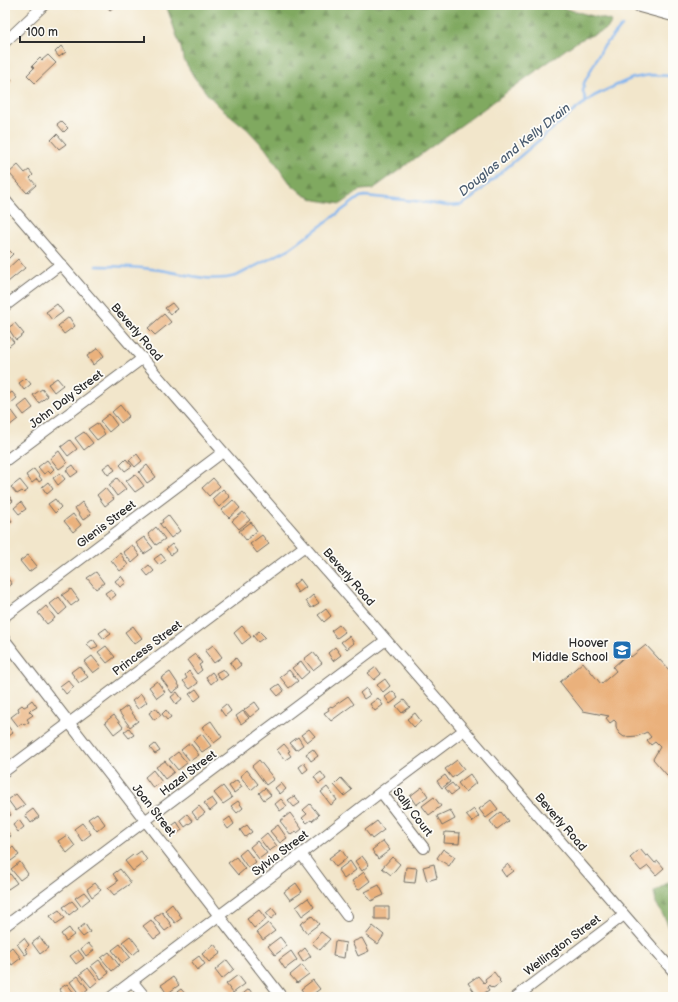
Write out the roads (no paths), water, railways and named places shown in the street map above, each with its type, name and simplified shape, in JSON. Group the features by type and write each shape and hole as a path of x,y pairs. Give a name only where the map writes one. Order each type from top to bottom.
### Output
{"highway":[{"path":"640,5 673,14"}],"street":[{"path":"5,42 44,5"},
{"name":"Beverly Road","path":"5,200 673,971"},
{"path":"5,306 61,264"},
{"name":"John Daly Street","path":"5,461 143,358"},
{"name":"Glenis Street","path":"5,616 223,452"},
{"name":"Princess Street","path":"5,771 305,546"},
{"name":"Joan Street","path":"5,640 282,997"},
{"name":"Hazel Street","path":"5,926 386,640"},
{"name":"Sylvia Street","path":"111,997 464,730"},
{"name":"Sally Court","path":"381,792 424,848"},
{"path":"301,854 347,916"},
{"name":"Wellington Street","path":"516,997 624,915"},
{"path":"132,981 145,997"}],"waterway":[{"path":"586,102 583,91 584,83 603,47 622,26"},
{"name":"Douglas and Kelly Drain","path":"96,266 144,268 198,277 217,279 227,278 236,276 291,248 360,197 365,196 415,201 448,206 461,205 471,199 570,114 594,96 633,78 650,75 673,76"}],"place":[{"name":"Hoover Middle School","path":"622,650"}]}
